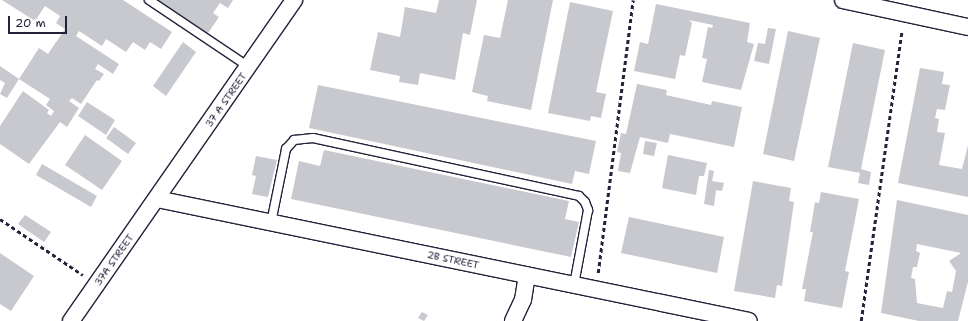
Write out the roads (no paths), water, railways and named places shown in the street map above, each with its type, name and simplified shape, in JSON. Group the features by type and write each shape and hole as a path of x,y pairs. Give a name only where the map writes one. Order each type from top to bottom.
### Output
{"street":[{"name":"37 A STREET","path":"157,199 294,0"},
{"path":"842,0 968,27"},
{"name":"2B STREET","path":"157,199 743,320"},
{"name":"37A STREET","path":"71,321 157,199"},
{"path":"513,321 523,300 527,276"}],"lane":[{"path":"149,0 249,67"},
{"path":"271,223 286,150 294,140 312,138 579,196 585,202 588,210 574,285"}]}
